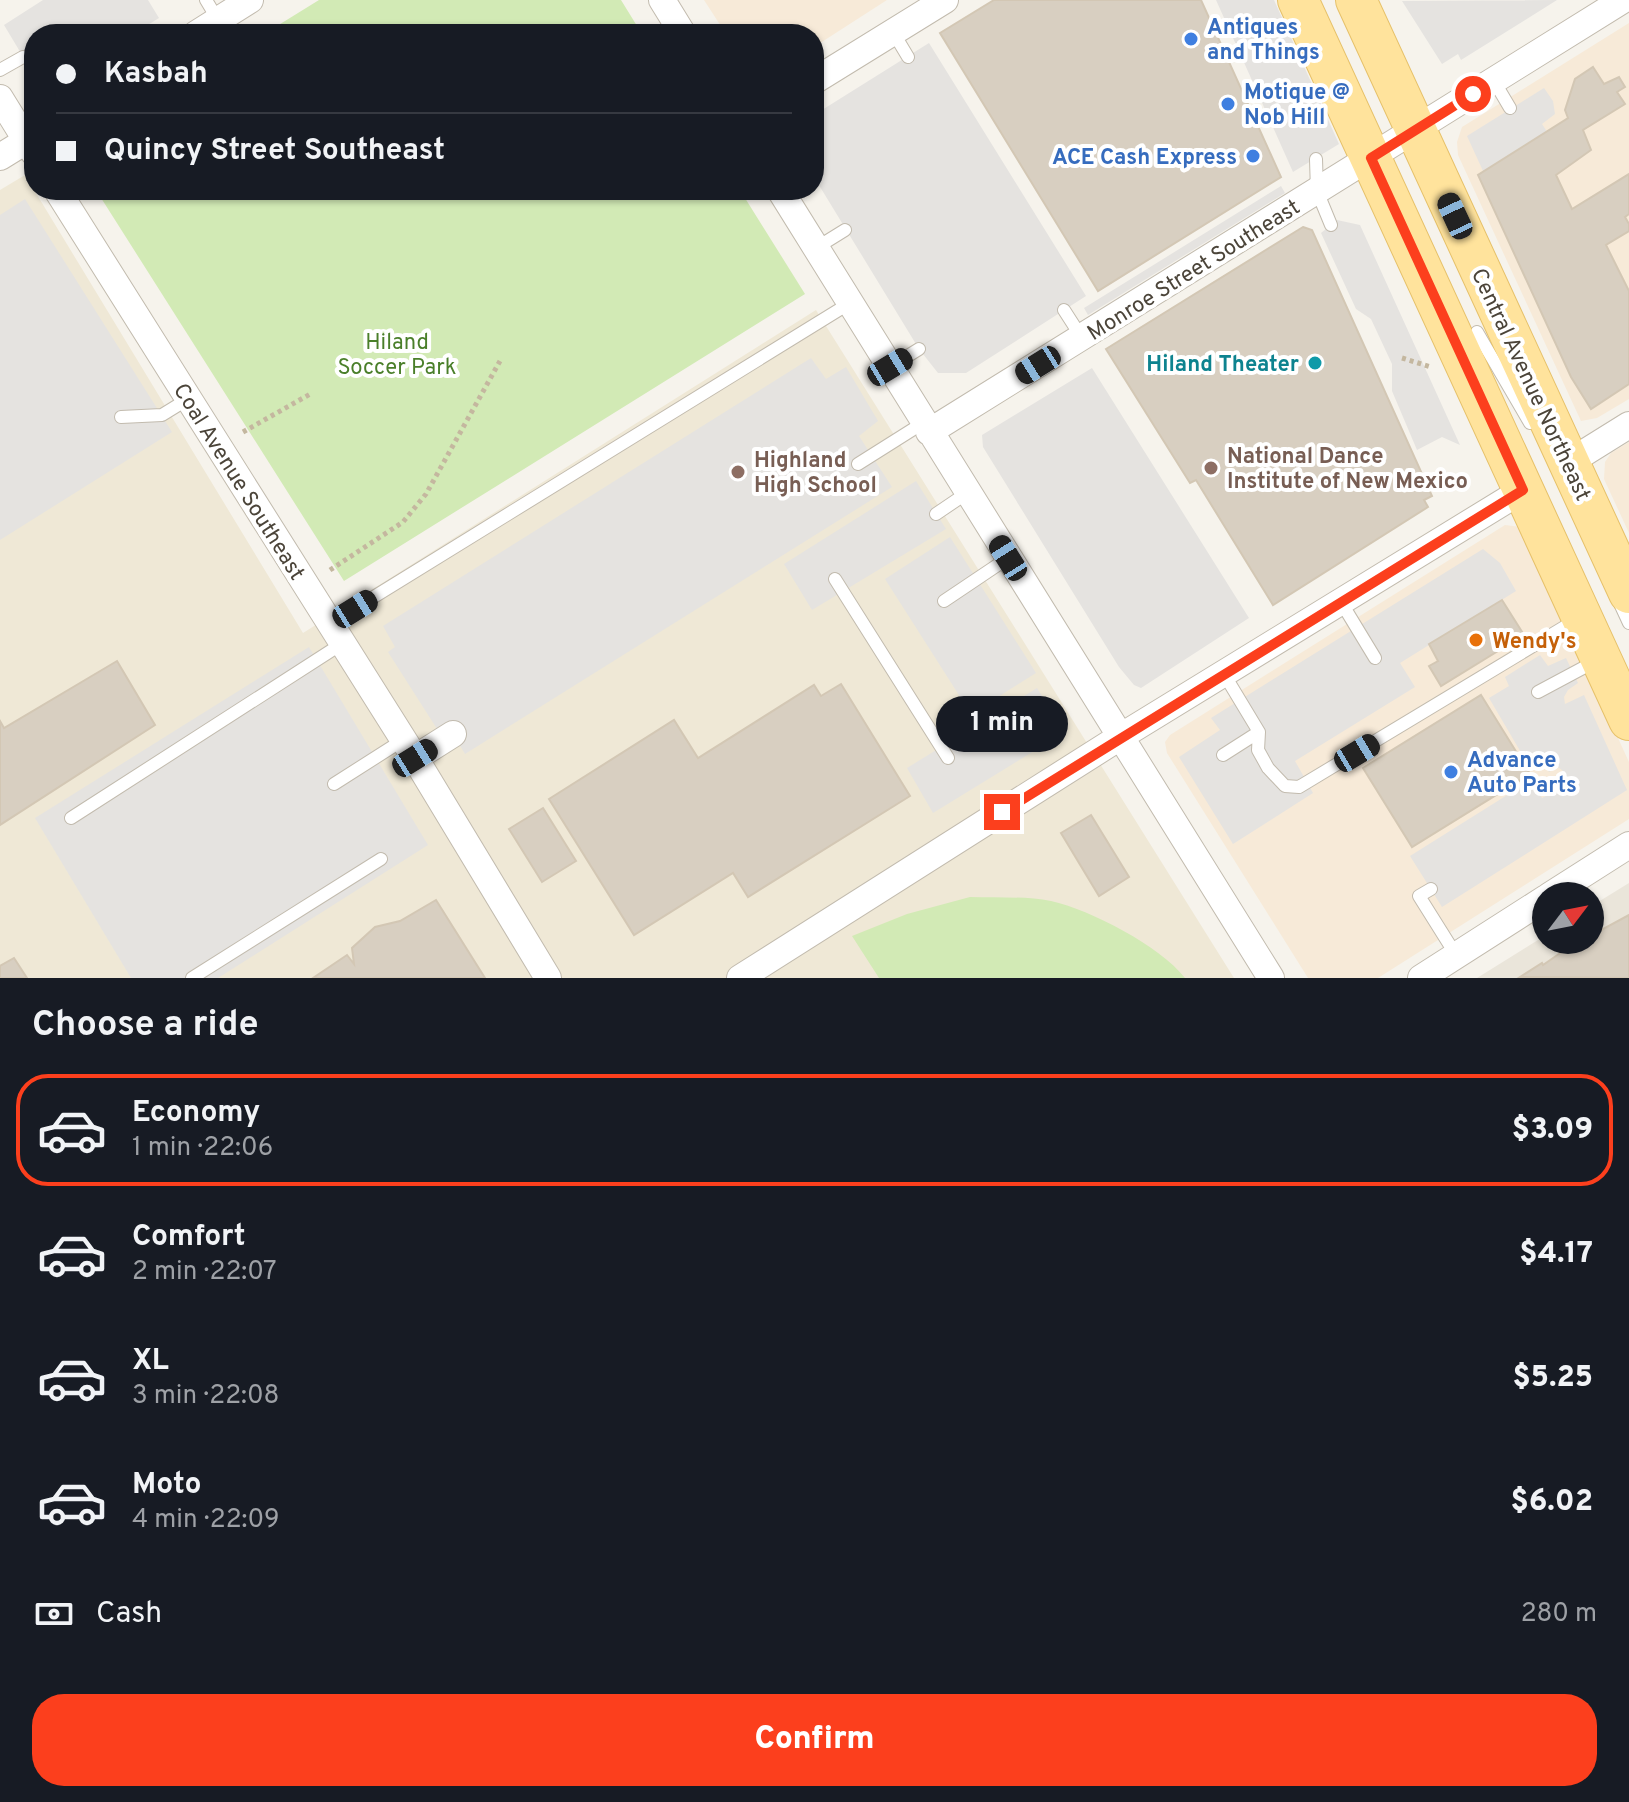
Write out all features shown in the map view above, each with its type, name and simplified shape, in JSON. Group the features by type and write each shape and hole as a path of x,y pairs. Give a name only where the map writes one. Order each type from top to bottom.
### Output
{"main road":[{"path":"1298,0 1629,720"},
{"name":"Central Avenue Northeast","path":"1356,0 1555,456 1629,593"}],"street":[{"path":"207,18 250,0"},
{"path":"662,0 677,24"},
{"path":"824,75 945,0"},
{"name":"Monroe Street Southeast","path":"926,428 1082,338 1623,0"},
{"path":"0,98 24,133"},
{"path":"0,157 24,146"},
{"name":"Coal Avenue Southeast","path":"63,200 409,749 548,978"},
{"path":"786,200 1271,978"},
{"path":"1555,456 1629,425"},
{"path":"740,978 767,971 1120,737 1523,490"},
{"path":"409,749 453,734"},
{"path":"1571,882 1629,845"},
{"path":"1421,978 1532,907"}],"lane":[{"path":"893,32 908,57"},
{"path":"0,70 23,57"},
{"path":"1494,81 1510,108"},
{"path":"1316,159 1317,191 1331,225"},
{"path":"816,248 845,230"},
{"path":"71,818 337,634 850,303"},
{"path":"1064,310 1082,338"},
{"name":"Central Avenue Northeast","path":"1477,332 1555,456 1629,623"},
{"path":"890,367 919,349"},
{"path":"121,417 162,415 188,399"},
{"path":"858,464 926,428"},
{"path":"936,514 967,493"},
{"path":"944,601 1008,558"},
{"path":"835,579 948,758"},
{"path":"1341,602 1375,658"},
{"path":"1224,674 1259,732 1258,750 1268,768 1285,786 1299,787 1581,616"},
{"path":"1538,692 1601,659"},
{"path":"1223,755 1259,732"},
{"path":"334,784 409,749"},
{"path":"192,978 381,859"},
{"path":"1431,889 1419,896 1456,955"}],"path":[{"path":"1402,358 1429,367"},
{"path":"330,570 403,522 426,494 500,361"},
{"path":"243,432 312,393"}],"shaded area":[{"path":"43,0 148,0 159,18 149,24 24,24 24,58 4,25"},
{"path":"704,0 887,0 824,41 824,24 720,24"},
{"path":"1216,0 1274,0 1339,144 1293,172"},
{"path":"1557,0 1461,60 1458,54 1442,64 1402,1"},
{"path":"1629,23 1629,399 1597,418 1581,421 1458,155 1457,142 1462,127"},
{"path":"929,43 1086,296 966,373 938,373 919,349 824,193 824,109"},
{"path":"1544,88 1553,101 1555,114 1542,124 1555,144 1489,184 1467,136"},
{"name":"Highland High School","path":"24,176 24,200 40,200 303,633 816,310 1234,978 0,978 0,190"},
{"path":"1281,186 1285,193 1088,315 1084,308"},
{"path":"26,200 172,432 0,540 0,215"},
{"path":"1337,220 1360,225 1460,445 1442,437 1417,450 1392,391 1392,364 1371,319 1356,309 1321,233"},
{"path":"811,358 826,379 846,367 878,421 859,436 892,487 465,754 453,734 439,732 388,652 395,647 383,626"},
{"path":"1092,368 1249,618 1141,688 1134,685 1119,667 983,447 982,435"},
{"path":"1629,442 1629,533 1604,479 1605,462 1611,453"},
{"path":"916,481 946,529 812,610 784,564"},
{"path":"1505,525 1521,527 1629,762 1629,819 1378,978 1308,978 1167,753 1165,742 1170,735"},
{"path":"950,537 1036,673 971,714 885,579"},
{"path":"1483,549 1500,563 1516,591 1400,663 1415,687 1295,761 1313,793 1233,844 1179,757 1220,730 1211,718"},
{"path":"309,647 428,845 218,978 131,978 35,818"},
{"path":"1540,655 1548,666 1566,658 1578,683 1568,690 1564,697 1565,704 1584,695 1627,790 1442,907 1410,856 1531,780 1542,798 1560,789 1564,781 1563,771 1558,767 1549,772 1542,760 1529,766 1489,698 1509,686 1505,677"},
{"path":"1037,688 1065,732 933,813 907,768"},
{"path":"1629,883 1629,978 1477,978 1532,944 1532,954 1604,954 1604,898"}],"green space":[{"path":"319,0 621,0 636,24 280,24"},
{"name":"Hiland Soccer Park","path":"102,200 746,200 805,294 344,581"},
{"path":"970,897 1041,899 1085,912 1142,942 1185,978 879,978 852,936 907,914"}],"building":[{"path":"994,0 1201,0 1281,177 1098,291 940,33"},
{"path":"1593,67 1604,84 1619,77 1625,87 1617,92 1625,104 1583,130 1591,150 1556,175 1572,209 1629,174 1629,214 1625,217 1629,231 1606,245 1629,291 1629,384 1591,409 1571,377 1478,175 1568,118 1565,110 1575,79"},
{"path":"1303,227 1312,230 1432,496 1424,500 1428,507 1273,605 1196,480 1190,483 1106,349"},
{"name":"Wendy's","path":"1502,600 1524,635 1441,686 1429,666 1438,661 1429,644"},
{"path":"117,661 155,725 0,825 0,721 4,728"},
{"path":"841,684 910,796 748,897 733,873 634,935 549,799 674,720 698,758 814,685 821,696"},
{"path":"1481,695 1530,774 1412,847 1363,768"},
{"path":"543,808 576,861 542,882 509,829"},
{"path":"1091,815 1129,877 1099,896 1061,833"},
{"path":"436,900 485,978 313,978 347,955 354,964 352,948 375,927 400,921"},
{"path":"1629,915 1629,978 1520,977 1559,954 1604,954 1604,928"},
{"path":"14,958 27,978 0,978 0,966"}],"place":[{"name":"Antiques and Things","path":"1191,39"},
{"name":"Motique @ Nob Hill","path":"1228,104"},
{"name":"ACE Cash Express","path":"1253,156"},
{"name":"Hiland Theater","path":"1315,363"},
{"name":"National Dance Institute of New Mexico","path":"1211,468"},
{"name":"Highland High School","path":"738,472"},
{"name":"Wendy's","path":"1476,640"},
{"name":"Advance Auto Parts","path":"1451,772"}],"route":[{"path":"1002,812 1523,490 1371,158 1473,94"}]}
